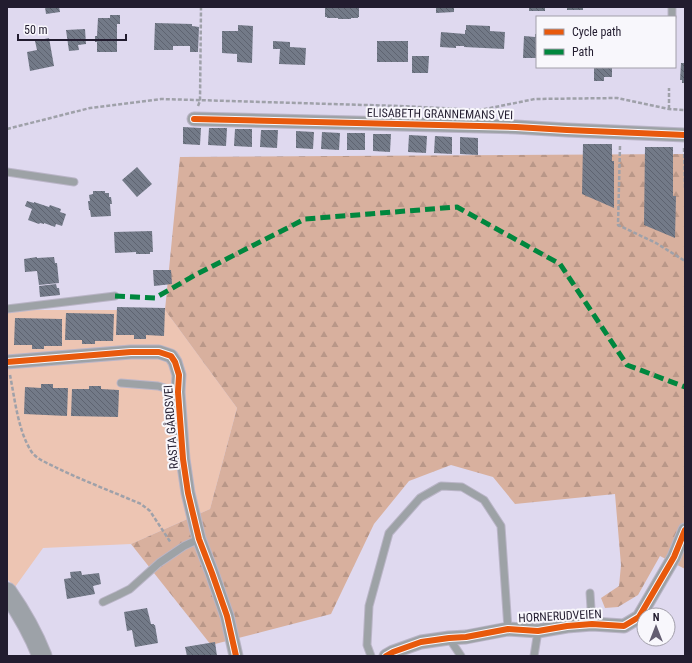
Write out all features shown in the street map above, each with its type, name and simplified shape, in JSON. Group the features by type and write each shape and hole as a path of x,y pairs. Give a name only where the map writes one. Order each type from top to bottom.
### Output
{"main road":[{"path":"7,592 24,618 42,656"}],"street":[{"name":"ELISABETH GRANNEMANS VEI","path":"194,119 504,126 684,135"},
{"name":"RASTA GÅRDSVEI","path":"7,362 131,352 159,352 171,356 175,362 179,375 178,392 183,459 188,493 199,538 227,616 236,656"},
{"name":"HORNERUDVEIEN","path":"386,656 421,642 508,630 538,631 567,626 592,624 624,626 639,617 674,557 685,530"}],"lane":[{"path":"7,172 74,182"},
{"path":"7,309 116,296"},
{"path":"121,383 158,386 178,392"},
{"path":"371,656 367,645 369,606 389,533 420,498 441,486 462,487 484,500 501,526 508,630"},
{"path":"102,602 130,589 159,563 199,538"},
{"path":"590,593 592,624"},
{"path":"534,656 538,631"},
{"path":"449,638 461,656"}],"path":[{"path":"194,119 200,101 201,7"},
{"path":"669,88 669,109"},
{"path":"7,129 90,108 161,99 400,106 480,110 535,99 617,98 669,109 685,110"},
{"path":"620,132 618,225 656,242 685,261"},
{"path":"684,135 685,188"},
{"path":"7,362 20,425 25,439 34,455 73,476 141,504 150,511 176,551"}],"shaded area":[{"path":"7,310 165,310 237,408 210,509 131,544 43,548 15,587 7,579"}],"green space":[{"path":"685,154 685,569 660,556 638,595 618,607 605,608 601,598 619,586 621,565 615,494 515,504 493,477 451,465 409,481 374,524 331,614 211,645 131,544 210,509 237,408 165,310 180,157"}],"building":[{"path":"45,7 59,7 60,12 46,14"},
{"path":"325,7 359,7 359,17 351,19 327,18 325,17"},
{"path":"436,7 454,7 454,12 436,13"},
{"path":"529,7 545,7 545,11 529,11"},
{"path":"567,7 583,7 583,10 567,10"},
{"path":"110,15 120,15 120,24 117,24 117,52 97,52 97,42 95,42 95,36 97,36 98,18 110,18"},
{"path":"155,23 192,24 192,26 199,27 198,52 190,52 190,46 173,46 173,50 154,50"},
{"path":"238,25 253,26 252,63 237,62 237,54 222,53 222,31 238,31"},
{"path":"466,25 490,26 490,31 505,32 504,49 464,46 456,46 456,48 440,47 441,32 465,34"},
{"path":"85,29 86,44 78,45 79,50 69,51 66,30"},
{"path":"536,34 536,58 523,58 524,36 535,37"},
{"path":"49,38 54,66 30,71 27,52 37,50 35,41"},
{"path":"273,41 290,42 290,47 306,48 305,65 279,64 280,49 273,49"},
{"path":"377,41 408,41 408,62 377,62"},
{"path":"412,56 429,56 428,73 412,73"},
{"path":"681,63 685,63 685,83 682,83 682,80 680,80"},
{"path":"594,68 612,68 612,77 604,77 604,81 594,81"},
{"path":"183,127 201,128 200,145 183,144"},
{"path":"209,128 227,128 226,146 208,145"},
{"path":"235,129 252,129 252,147 234,146"},
{"path":"261,130 278,130 277,148 260,147"},
{"path":"296,131 314,132 313,149 296,148"},
{"path":"322,132 340,133 339,150 321,149"},
{"path":"347,133 365,133 365,150 347,150"},
{"path":"373,134 391,134 390,152 373,151"},
{"path":"409,135 427,136 426,153 408,152"},
{"path":"435,136 452,137 452,154 434,153"},
{"path":"460,137 478,138 478,155 460,154"},
{"path":"583,144 612,144 612,161 614,161 614,208 582,194"},
{"path":"645,147 673,147 673,196 676,196 675,238 644,225"},
{"path":"137,167 152,184 137,197 122,180"},
{"path":"93,191 105,191 105,193 109,193 112,204 110,204 111,216 91,217 88,201 90,201 89,195 93,194"},
{"path":"27,201 49,207 50,205 61,209 60,212 66,214 62,226 56,224 55,227 28,220 32,209 25,206"},
{"path":"152,231 153,252 150,252 150,254 136,254 136,252 115,253 114,232"},
{"path":"54,257 55,263 57,263 59,283 39,285 37,271 25,272 24,259"},
{"path":"153,270 171,270 172,284 154,286"},
{"path":"56,284 57,288 59,288 60,295 40,297 39,286"},
{"path":"117,307 165,308 164,336 146,335 146,339 134,339 134,335 116,335"},
{"path":"66,313 114,314 113,341 95,341 95,344 82,344 82,340 65,340"},
{"path":"15,318 62,319 62,346 44,346 44,349 32,349 32,345 14,345"},
{"path":"41,384 53,384 53,388 68,388 67,416 24,414 25,387 41,388"},
{"path":"89,386 101,386 101,389 119,390 118,417 71,416 72,389 89,389"},
{"path":"81,571 82,575 99,573 101,584 93,586 95,594 67,599 64,579 71,578 70,572"},
{"path":"147,608 151,624 155,625 158,643 135,647 132,630 127,631 124,612"},
{"path":"215,642 217,656 187,656 185,647"}],"marked path":[{"path":"115,296 155,298 197,274 305,219 457,207 560,264 627,365 685,387"}],"cycle path":[{"path":"194,119 516,127 685,135"},
{"path":"7,362 131,352 159,352 171,356 175,362 179,375 178,392 183,459 188,493 199,539 227,616 236,656"},
{"path":"386,656 421,642 466,637 508,629 538,631 567,626 592,624 624,626 639,617 674,557 685,530"}]}
